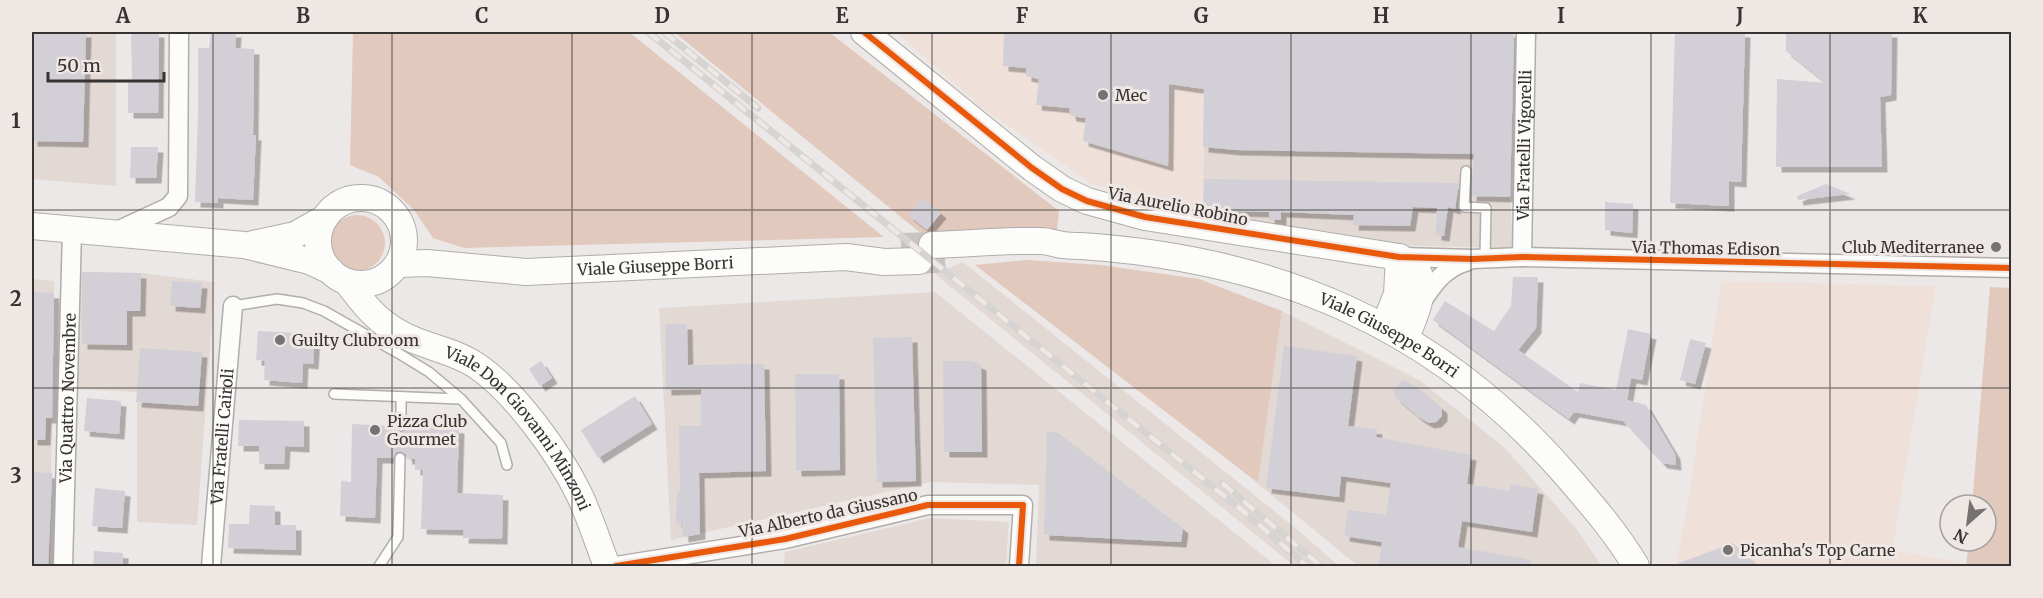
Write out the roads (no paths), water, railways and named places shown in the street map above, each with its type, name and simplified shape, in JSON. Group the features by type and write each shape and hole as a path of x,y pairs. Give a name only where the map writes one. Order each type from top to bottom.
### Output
{"main road":[{"name":"Via Aurelio Robino","path":"864,32 1032,168 1062,189 1087,201 1145,217 1399,257"},
{"path":"389,272 369,284 346,284 322,260 318,246 319,231 325,218 335,207 348,200 363,198 378,202 390,210 399,222 404,236 403,250 389,272 377,301 391,329"},
{"name":"Viale Don Giovanni Minzoni","path":"244,245 295,235 325,218"},
{"name":"Viale Don Giovanni Minzoni","path":"32,226 108,235 244,245 309,261 346,284 378,320 391,329 452,353 478,367 507,393 546,440 579,494 607,567"},
{"name":"Viale Giuseppe Borri","path":"404,236 464,266"},
{"name":"Viale Giuseppe Borri","path":"389,272 427,263 526,272 846,257 884,262 925,253 1041,241 1151,253 1253,274 1314,294 1394,333 1467,380 1516,422 1596,510 1636,567"},
{"path":"1399,257 1415,267 1421,282 1419,307 1394,333 1397,294 1399,257"}],"street":[{"path":"108,235 169,207 178,196 179,32"},
{"name":"Via Fratelli Vigorelli","path":"1522,257 1526,32"},
{"name":"Via Quattro Novembre","path":"63,567 72,231"},
{"name":"Via Thomas Edison","path":"1399,257 1479,259 1522,257 2012,268"},
{"path":"1419,307 1432,286 1444,273 1456,264 1479,259"},
{"name":"Via Fratelli Cairoli","path":"211,567 233,306"},
{"name":"Via Alberto da Giussano","path":"616,567 785,539 928,505 1023,505 1019,567"}],"lane":[{"path":"1466,171 1464,207 1486,208 1479,259"},
{"path":"346,284 366,334"},
{"name":"Viale Don Giovanni Minzoni","path":"233,306 277,299 303,303 324,311 366,334 429,372 461,399 501,443 507,465"},
{"path":"334,394 461,399"},
{"path":"401,397 401,426"},
{"path":"379,567 398,537 400,458"}],"tunnel":[{"path":"901,246 932,245"},
{"path":"919,261 949,259"}],"railway":[{"path":"648,32 1243,511 1307,566"},
{"path":"664,32 758,108"},
{"path":"1222,483 1321,566"}],"place":[{"name":"Mec","path":"1103,95"},
{"name":"Club Mediterranee","path":"1996,247"},
{"name":"Guilty Clubroom","path":"280,340"},
{"name":"Pizza Club Gourmet","path":"375,430"},
{"name":"Picanha's Top Carne","path":"1728,550"}]}
